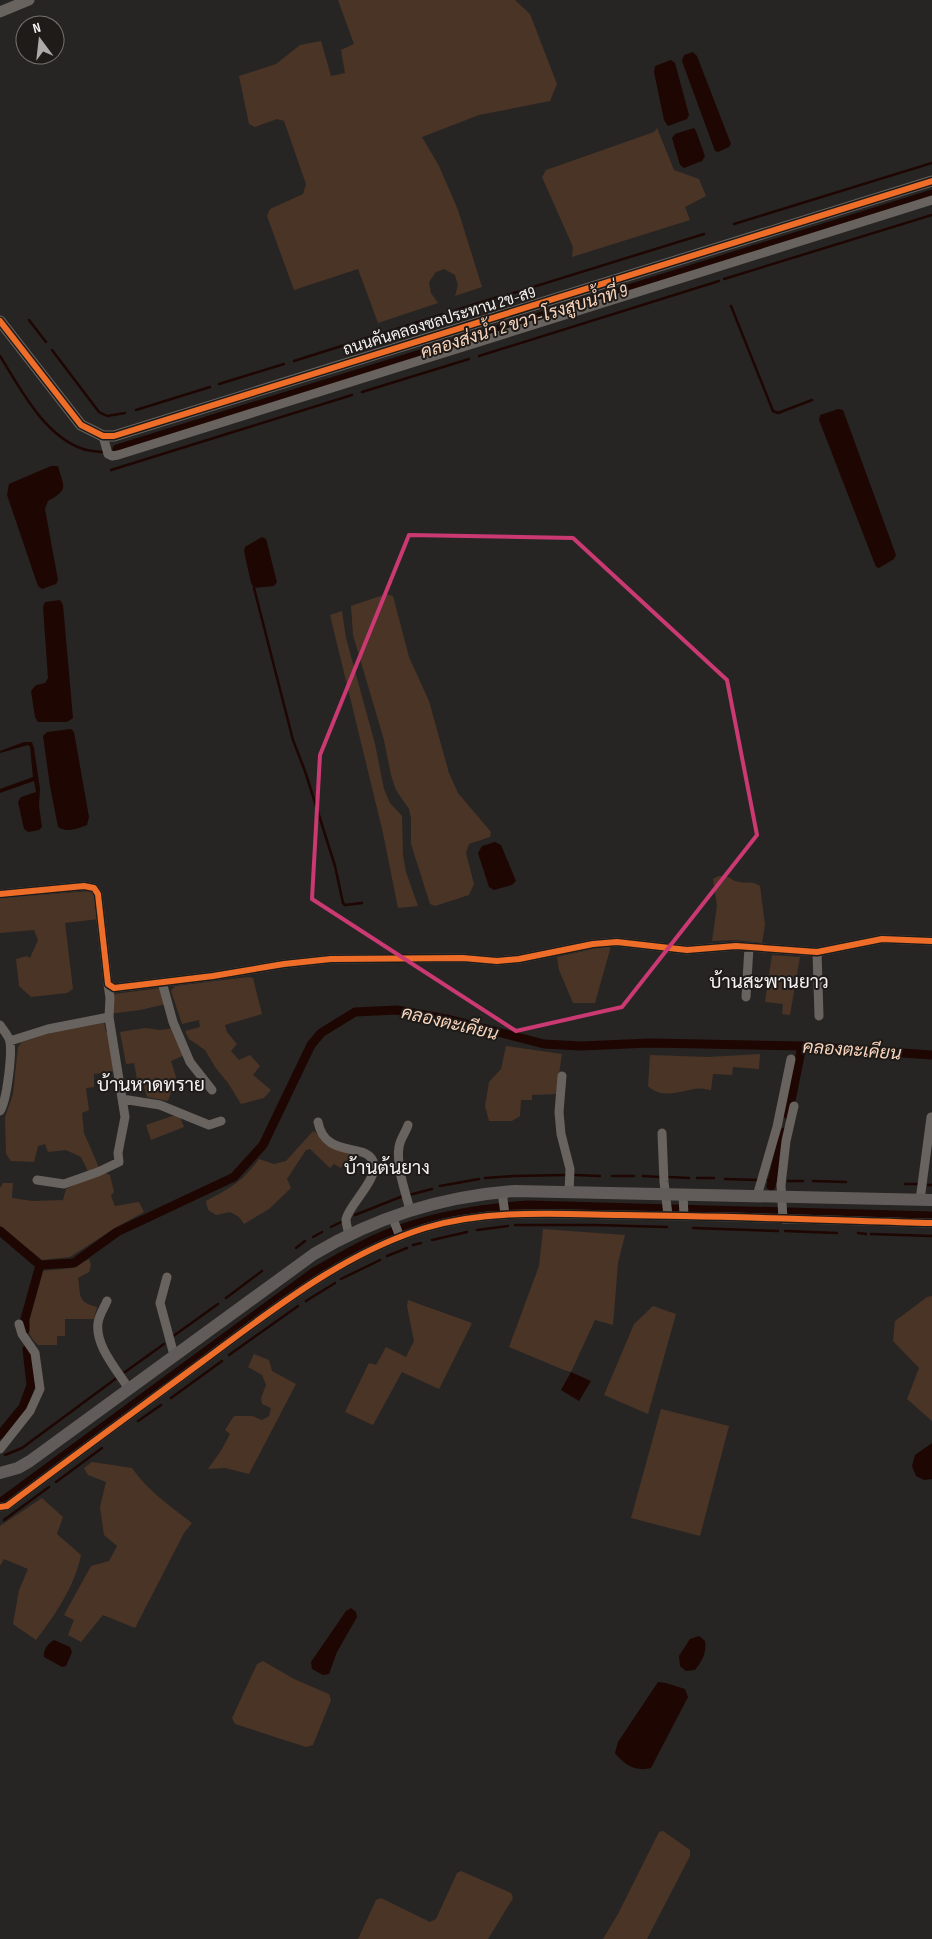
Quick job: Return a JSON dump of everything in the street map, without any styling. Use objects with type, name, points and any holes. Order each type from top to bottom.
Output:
[{"type":"main road","points":[[0,1473],[18,1468],[30,1460],[314,1254],[350,1234],[394,1220],[410,1210],[455,1198],[569,1192],[666,1198],[757,1196],[783,1200],[926,1200]]},
{"type":"street","points":[[0,12],[29,0]]},
{"type":"street","name":"ถนนคันคลองชลประทาน 2ข-ส9","points":[[103,436],[114,436],[132,431],[714,259],[932,181]]},
{"type":"street","points":[[0,321],[81,425],[103,436],[108,454],[112,456],[714,259],[932,200]]},
{"type":"street","points":[[0,894],[84,886],[94,888],[98,894],[110,998],[109,1017],[125,1117],[118,1153],[119,1162],[64,1184],[37,1180]]},
{"type":"street","points":[[108,984],[114,988],[331,959],[426,957],[497,961],[519,959],[593,944],[616,942],[687,950],[721,946],[817,952],[882,939],[932,941]]},
{"type":"street","points":[[746,997],[749,947]]},
{"type":"street","points":[[817,952],[819,1016]]},
{"type":"street","points":[[162,982],[173,1022],[190,1062],[212,1090]]},
{"type":"street","points":[[10,1041],[48,1029],[109,1017]]},
{"type":"street","points":[[0,1025],[10,1041],[5,1095],[0,1111]]},
{"type":"street","points":[[757,1196],[777,1127],[791,1060]]},
{"type":"street","points":[[562,1076],[559,1112],[561,1134],[570,1169],[569,1192]]},
{"type":"street","points":[[122,1099],[160,1105],[209,1125],[221,1121]]},
{"type":"street","points":[[783,1217],[786,1141],[794,1106]]},
{"type":"street","points":[[926,1200],[931,1117]]},
{"type":"street","points":[[318,1122],[320,1132],[328,1141],[342,1148],[370,1156],[374,1162],[374,1170],[367,1185],[352,1207],[346,1221],[350,1234]]},
{"type":"street","points":[[408,1125],[400,1141],[398,1152],[400,1171],[410,1210]]},
{"type":"street","points":[[662,1133],[668,1213]]},
{"type":"street","points":[[503,1196],[505,1212]]},
{"type":"street","points":[[683,1198],[684,1214]]},
{"type":"street","points":[[0,1507],[7,1506],[306,1287],[341,1265],[400,1235],[505,1212],[668,1213],[932,1223]]},
{"type":"street","points":[[394,1220],[400,1235]]},
{"type":"street","points":[[167,1277],[160,1303],[174,1355]]},
{"type":"street","points":[[107,1301],[98,1320],[100,1338],[129,1389]]},
{"type":"street","points":[[0,1450],[30,1411],[40,1389],[35,1353],[22,1334],[19,1324]]},
{"type":"highlighted area","points":[[409,535],[573,538],[727,680],[757,835],[622,1007],[516,1031],[312,899],[320,755]]},
{"type":"shaded area","points":[[338,0],[515,0],[530,14],[557,84],[550,101],[479,115],[422,137],[439,166],[458,210],[482,287],[455,296],[458,285],[455,275],[444,269],[436,272],[429,282],[431,293],[438,303],[378,323],[358,269],[294,290],[267,216],[270,209],[303,194],[306,184],[284,121],[277,119],[255,127],[249,124],[239,76],[276,64],[300,45],[321,41],[331,76],[345,73],[341,50],[354,44]]},
{"type":"shaded area","points":[[693,52],[697,56],[731,144],[729,147],[718,152],[715,151],[682,61],[684,55]]},
{"type":"shaded area","points":[[671,60],[675,63],[689,115],[687,119],[668,126],[664,120],[654,72],[655,66]]},
{"type":"shaded area","points":[[657,128],[674,170],[699,179],[706,196],[685,207],[690,220],[572,257],[573,247],[542,177],[546,170],[654,132]]},
{"type":"shaded area","points":[[694,128],[705,156],[702,161],[684,168],[680,165],[672,138],[675,134]]},
{"type":"shaded area","points":[[838,409],[843,410],[896,555],[894,559],[879,568],[876,567],[819,420],[820,415]]},
{"type":"shaded area","points":[[51,466],[58,466],[63,484],[62,490],[48,501],[45,509],[58,580],[56,584],[42,589],[38,586],[7,495],[9,484]]},
{"type":"shaded area","points":[[262,537],[266,539],[277,582],[274,586],[254,588],[251,583],[244,551],[245,547]]},
{"type":"shaded area","points":[[386,594],[393,596],[409,657],[429,701],[449,773],[458,793],[491,832],[490,837],[469,844],[466,853],[474,884],[469,895],[435,906],[430,904],[411,844],[409,809],[396,790],[391,775],[384,740],[353,635],[351,606]]},
{"type":"shaded area","points":[[60,600],[63,605],[73,718],[67,722],[38,722],[35,717],[31,691],[36,685],[45,683],[48,678],[43,607],[45,602]]},
{"type":"shaded area","points":[[342,611],[346,638],[375,744],[384,789],[390,803],[402,816],[403,855],[406,872],[418,906],[398,908],[383,833],[330,615]]},
{"type":"shaded area","points":[[71,729],[74,732],[89,817],[87,825],[68,830],[58,827],[43,736],[47,732]]},
{"type":"shaded area","points":[[24,742],[32,742],[34,748],[40,789],[39,806],[42,827],[39,830],[28,832],[24,829],[18,802],[21,797],[36,792],[34,781],[0,793],[0,789],[33,777],[30,747],[28,745],[0,753],[0,751]]},
{"type":"shaded area","points":[[495,842],[501,845],[516,881],[512,885],[494,890],[489,887],[478,853],[482,846]]},
{"type":"shaded area","points":[[719,876],[760,886],[765,925],[762,943],[736,940],[712,941],[717,906],[713,879]]},
{"type":"shaded area","points":[[91,891],[97,898],[99,919],[65,923],[73,989],[67,993],[31,997],[19,986],[16,959],[27,956],[30,958],[38,940],[34,930],[0,933],[0,898]]},
{"type":"shaded area","points":[[611,946],[595,1003],[573,1003],[559,970],[557,957]]},
{"type":"shaded area","points":[[772,955],[800,957],[790,1015],[782,1014],[783,1004],[765,1002]]},
{"type":"shaded area","points":[[248,977],[253,978],[262,1014],[225,1025],[227,1032],[237,1044],[231,1051],[239,1060],[250,1055],[260,1066],[253,1075],[271,1090],[264,1098],[241,1104],[205,1050],[189,1039],[185,1031],[200,1027],[199,1020],[182,1024],[171,991],[175,986]]},
{"type":"shaded area","points":[[161,988],[166,1004],[108,1014],[106,995]]},
{"type":"shaded area","points":[[104,1022],[106,1032],[112,1031],[117,1071],[94,1074],[94,1087],[86,1088],[89,1110],[82,1113],[84,1133],[100,1170],[110,1175],[114,1192],[111,1196],[115,1206],[139,1202],[144,1212],[70,1257],[42,1260],[0,1226],[0,1188],[3,1183],[13,1183],[12,1198],[32,1201],[63,1200],[66,1189],[91,1177],[81,1157],[66,1150],[48,1152],[45,1144],[38,1146],[34,1162],[11,1161],[6,1154],[5,1117],[13,1094],[18,1047],[22,1042],[66,1028]]},
{"type":"shaded area","points":[[145,1028],[160,1030],[175,1028],[185,1055],[171,1061],[176,1077],[168,1101],[147,1097],[142,1078],[137,1079],[134,1063],[126,1064],[120,1032]]},
{"type":"shaded area","points":[[506,1046],[562,1054],[556,1094],[532,1095],[532,1100],[521,1100],[520,1116],[512,1121],[489,1121],[485,1106],[489,1082],[501,1069]]},
{"type":"shaded area","points":[[760,1054],[759,1069],[733,1067],[732,1075],[713,1074],[711,1090],[696,1089],[664,1093],[653,1090],[648,1086],[650,1055],[707,1057]]},
{"type":"shaded area","points":[[175,1115],[180,1117],[184,1127],[151,1140],[146,1125]]},
{"type":"shaded area","points":[[313,1131],[352,1154],[341,1168],[334,1164],[330,1168],[310,1149],[306,1150],[287,1179],[291,1188],[269,1209],[244,1224],[239,1217],[230,1212],[216,1215],[208,1210],[206,1201],[235,1184],[259,1159],[274,1164],[286,1161]]},
{"type":"shaded area","points":[[543,1229],[625,1235],[618,1263],[613,1325],[595,1320],[571,1372],[509,1347],[539,1266]]},
{"type":"shaded area","points":[[89,1259],[91,1265],[89,1272],[78,1278],[81,1297],[86,1303],[97,1307],[94,1319],[65,1319],[65,1336],[57,1336],[57,1345],[38,1345],[30,1335],[29,1321],[32,1303],[42,1271],[72,1268]]},
{"type":"shaded area","points":[[932,1296],[932,1421],[907,1399],[919,1368],[893,1341],[895,1321],[927,1297]]},
{"type":"shaded area","points":[[408,1300],[472,1323],[439,1389],[402,1372],[373,1425],[345,1412],[369,1363],[376,1365],[386,1347],[406,1357],[414,1341],[407,1306]]},
{"type":"shaded area","points":[[653,1306],[676,1314],[648,1414],[604,1395],[634,1324]]},
{"type":"shaded area","points":[[254,1354],[269,1360],[272,1371],[296,1384],[249,1474],[225,1468],[208,1469],[230,1434],[225,1430],[234,1416],[252,1416],[262,1420],[269,1416],[271,1408],[262,1404],[261,1398],[266,1385],[262,1375],[248,1367]]},
{"type":"shaded area","points":[[571,1372],[591,1381],[579,1401],[561,1390]]},
{"type":"shaded area","points":[[661,1409],[729,1426],[700,1536],[631,1518]]},
{"type":"shaded area","points":[[932,1443],[932,1479],[924,1480],[916,1476],[912,1466],[915,1455]]},
{"type":"shaded area","points":[[92,1462],[132,1468],[152,1491],[192,1523],[184,1533],[135,1628],[103,1615],[81,1642],[68,1635],[74,1620],[64,1615],[91,1566],[109,1561],[117,1546],[104,1535],[100,1507],[106,1482],[88,1475],[84,1468]]},
{"type":"shaded area","points":[[42,1498],[63,1517],[57,1534],[81,1555],[69,1589],[36,1640],[13,1624],[19,1590],[28,1569],[4,1559],[0,1566],[0,1526]]},
{"type":"shaded area","points":[[351,1608],[356,1612],[357,1617],[337,1652],[329,1674],[323,1675],[312,1669],[311,1662],[346,1611]]},
{"type":"shaded area","points":[[699,1636],[705,1641],[703,1657],[695,1670],[686,1671],[680,1666],[679,1656],[690,1639]]},
{"type":"shaded area","points":[[54,1640],[70,1647],[72,1652],[66,1666],[62,1667],[44,1657],[46,1647]]},
{"type":"shaded area","points":[[263,1661],[294,1679],[329,1694],[331,1700],[313,1745],[306,1747],[235,1724],[232,1718],[257,1664]]},
{"type":"shaded area","points":[[658,1682],[685,1689],[688,1697],[651,1768],[635,1768],[622,1761],[615,1753],[618,1742]]},
{"type":"shaded area","points":[[663,1831],[690,1850],[690,1856],[647,1939],[603,1939],[618,1914],[659,1832]]},
{"type":"shaded area","points":[[461,1871],[511,1893],[513,1898],[488,1939],[358,1939],[376,1900],[381,1898],[430,1922],[436,1919],[457,1873]]},
{"type":"waterway","points":[[734,224],[932,163]]},
{"type":"waterway","name":"คลองส่งน้ำ 2 ขวา-โรงสูบน้ำที่ 9","points":[[117,449],[932,194]]},
{"type":"waterway","points":[[724,279],[932,215]]},
{"type":"waterway","points":[[507,295],[704,234]]},
{"type":"waterway","points":[[479,356],[719,281]]},
{"type":"waterway","points":[[453,311],[498,297]]},
{"type":"waterway","points":[[731,306],[773,411],[778,413],[812,400]]},
{"type":"waterway","points":[[381,334],[443,314]]},
{"type":"waterway","points":[[29,320],[46,342]]},
{"type":"waterway","points":[[294,361],[373,336]]},
{"type":"waterway","points":[[52,350],[99,412],[107,416],[125,413]]},
{"type":"waterway","points":[[0,356],[34,410],[56,433],[69,443],[83,449],[102,452]]},
{"type":"waterway","points":[[362,392],[469,359]]},
{"type":"waterway","points":[[219,384],[284,364]]},
{"type":"waterway","points":[[136,410],[210,387]]},
{"type":"waterway","points":[[111,470],[352,395]]},
{"type":"waterway","points":[[254,588],[293,740],[305,771],[335,866],[343,903],[345,905],[362,903]]},
{"type":"waterway","name":"คลองตะเคียน","points":[[0,1231],[40,1265],[74,1263],[117,1232],[234,1177],[263,1145],[311,1045],[321,1033],[355,1012],[397,1010],[451,1020],[544,1044],[581,1046],[650,1043],[802,1046],[932,1055]]},
{"type":"waterway","points":[[788,1115],[802,1046]]},
{"type":"waterway","points":[[771,1186],[784,1132]]},
{"type":"waterway","points":[[485,1178],[565,1175]]},
{"type":"waterway","points":[[575,1175],[600,1176]]},
{"type":"waterway","points":[[612,1176],[634,1176]]},
{"type":"waterway","points":[[643,1176],[659,1177]]},
{"type":"waterway","points":[[669,1177],[689,1178]]},
{"type":"waterway","points":[[697,1178],[714,1178]]},
{"type":"waterway","points":[[440,1186],[479,1179]]},
{"type":"waterway","points":[[725,1179],[757,1180]]},
{"type":"waterway","points":[[768,1180],[778,1180]]},
{"type":"waterway","points":[[788,1181],[803,1181]]},
{"type":"waterway","points":[[813,1181],[846,1182]]},
{"type":"waterway","points":[[905,1184],[920,1184]]},
{"type":"waterway","points":[[409,1195],[432,1189]]},
{"type":"waterway","points":[[355,1215],[403,1196]]},
{"type":"waterway","points":[[1,1502],[314,1272],[369,1242],[418,1223],[465,1212],[528,1205],[932,1216]]},
{"type":"waterway","points":[[331,1227],[341,1222]]},
{"type":"waterway","points":[[515,1225],[667,1227]]},
{"type":"waterway","points":[[477,1230],[508,1226]]},
{"type":"waterway","points":[[693,1228],[778,1231]]},
{"type":"waterway","points":[[785,1231],[837,1233]]},
{"type":"waterway","points":[[313,1237],[322,1232]]},
{"type":"waterway","points":[[432,1240],[467,1232]]},
{"type":"waterway","points":[[858,1233],[866,1234]]},
{"type":"waterway","points":[[871,1234],[932,1236]]},
{"type":"waterway","points":[[296,1248],[305,1241]]},
{"type":"waterway","points":[[413,1245],[421,1243]]},
{"type":"waterway","points":[[387,1256],[407,1248]]},
{"type":"waterway","points":[[341,1279],[380,1260]]},
{"type":"waterway","points":[[25,1330],[25,1319],[40,1265]]},
{"type":"waterway","points":[[226,1298],[262,1271]]},
{"type":"waterway","points":[[306,1301],[335,1283]]},
{"type":"waterway","points":[[172,1337],[218,1304]]},
{"type":"waterway","points":[[229,1355],[298,1306]]},
{"type":"waterway","points":[[125,1372],[164,1344]]},
{"type":"waterway","points":[[0,1435],[23,1407],[31,1385],[27,1349]]},
{"type":"waterway","points":[[171,1398],[222,1361]]},
{"type":"waterway","points":[[5,1455],[22,1448],[118,1377]]},
{"type":"waterway","points":[[138,1421],[161,1405]]},
{"type":"waterway","points":[[56,1482],[102,1448]]},
{"type":"waterway","points":[[4,1520],[49,1487]]},
{"type":"cycle path","points":[[0,321],[81,425],[103,436],[114,436],[932,181]]},
{"type":"cycle path","points":[[0,894],[84,886],[94,888],[98,894],[108,984],[114,988],[331,959],[463,958],[497,961],[519,959],[593,944],[617,942],[687,950],[736,946],[817,952],[882,939],[932,941]]},
{"type":"cycle path","points":[[0,1507],[7,1506],[255,1322],[309,1285],[365,1253],[394,1239],[425,1228],[474,1218],[523,1214],[738,1217],[932,1223]]},
{"type":"district","name":"บ้านสะพานยาว","points":[[769,981]]},
{"type":"district","name":"บ้านหาดทราย","points":[[151,1084]]},
{"type":"district","name":"บ้านต้นยาง","points":[[387,1167]]}]
